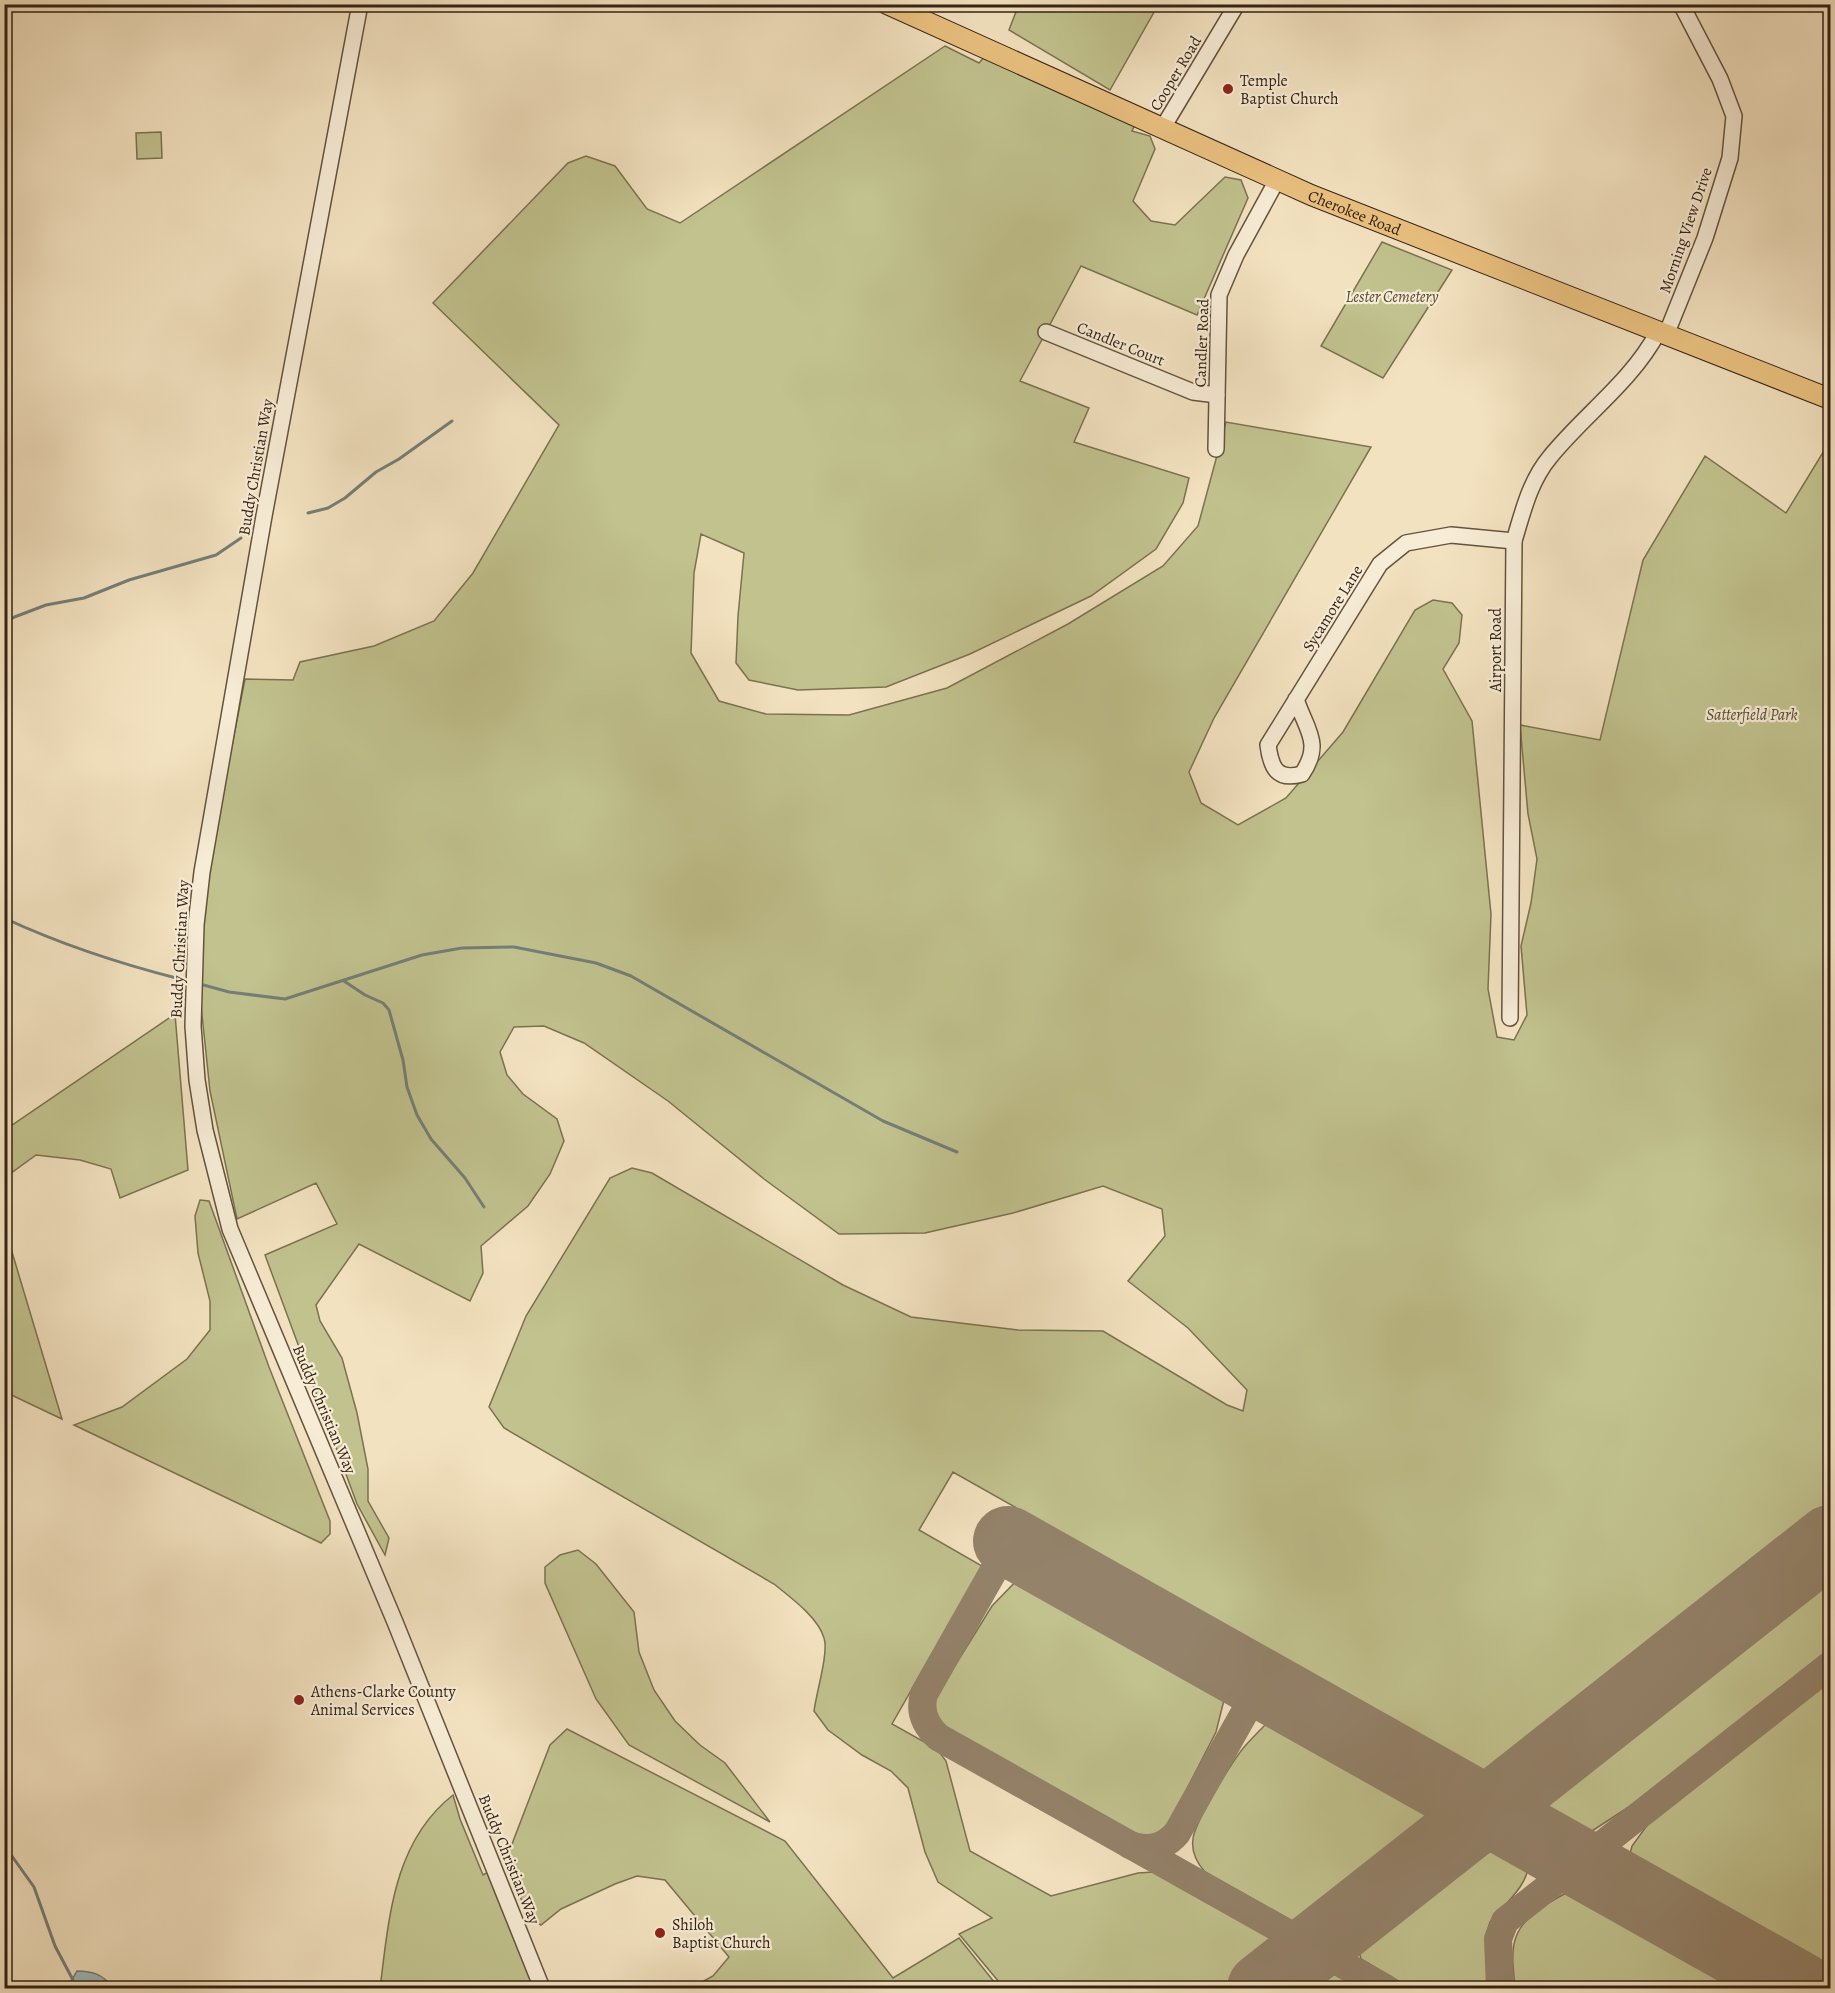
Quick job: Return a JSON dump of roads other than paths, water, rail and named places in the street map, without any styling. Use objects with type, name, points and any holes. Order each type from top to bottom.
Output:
[{"type":"main road","name":"Cherokee Road","points":[[887,4],[1277,180],[1830,399]]},
{"type":"street","name":"Buddy Christian Way","points":[[360,4],[266,504],[202,872],[193,977],[193,1026],[197,1080],[205,1130],[230,1229],[395,1622],[542,1989]]},
{"type":"street","name":"Cooper Road","points":[[1162,129],[1237,4]]},
{"type":"street","name":"Morning View Drive","points":[[1662,333],[1705,238],[1730,158],[1734,116],[1720,79],[1681,4]]},
{"type":"street","name":"Candler Road","points":[[1216,449],[1219,296],[1236,255],[1277,180]]},
{"type":"street","name":"Candler Court","points":[[1046,332],[1193,392],[1217,395]]},
{"type":"street","name":"Airport Road","points":[[1509,1018],[1514,541],[1535,480],[1550,457],[1616,388],[1662,333]]},
{"type":"street","name":"Sycamore Lane","points":[[1296,699],[1314,749],[1310,762],[1302,774],[1289,777],[1276,772],[1270,761],[1268,745],[1296,699],[1380,564],[1406,543],[1451,534],[1514,541]]},
{"type":"water","points":[[77,1971],[98,1975],[113,1988],[67,1988]]},
{"type":"waterway","points":[[308,513],[328,508],[345,498],[376,472],[399,459],[452,421]]},
{"type":"waterway","points":[[4,621],[46,605],[84,598],[129,580],[216,555],[241,538]]},
{"type":"waterway","points":[[4,918],[91,953],[180,979]]},
{"type":"waterway","points":[[200,984],[229,992],[285,999],[422,955],[462,948],[514,947],[596,963],[631,976],[883,1121],[957,1152]]},
{"type":"waterway","points":[[344,981],[365,995],[383,1003],[389,1010],[403,1060],[407,1087],[417,1115],[431,1139],[465,1178],[484,1207]]},
{"type":"waterway","points":[[4,1845],[34,1887],[55,1946],[73,1980]]},
{"type":"place","name":"Temple Baptist Church","points":[[1228,89]]},
{"type":"place","name":"Athens-Clarke County Animal Services","points":[[299,1700]]},
{"type":"place","name":"Shiloh Baptist Church","points":[[660,1933]]},
{"type":"park label","name":"Lester Cemetery","points":[[1392,296]]},
{"type":"park label","name":"Satterfield Park","points":[[1752,714]]}]
